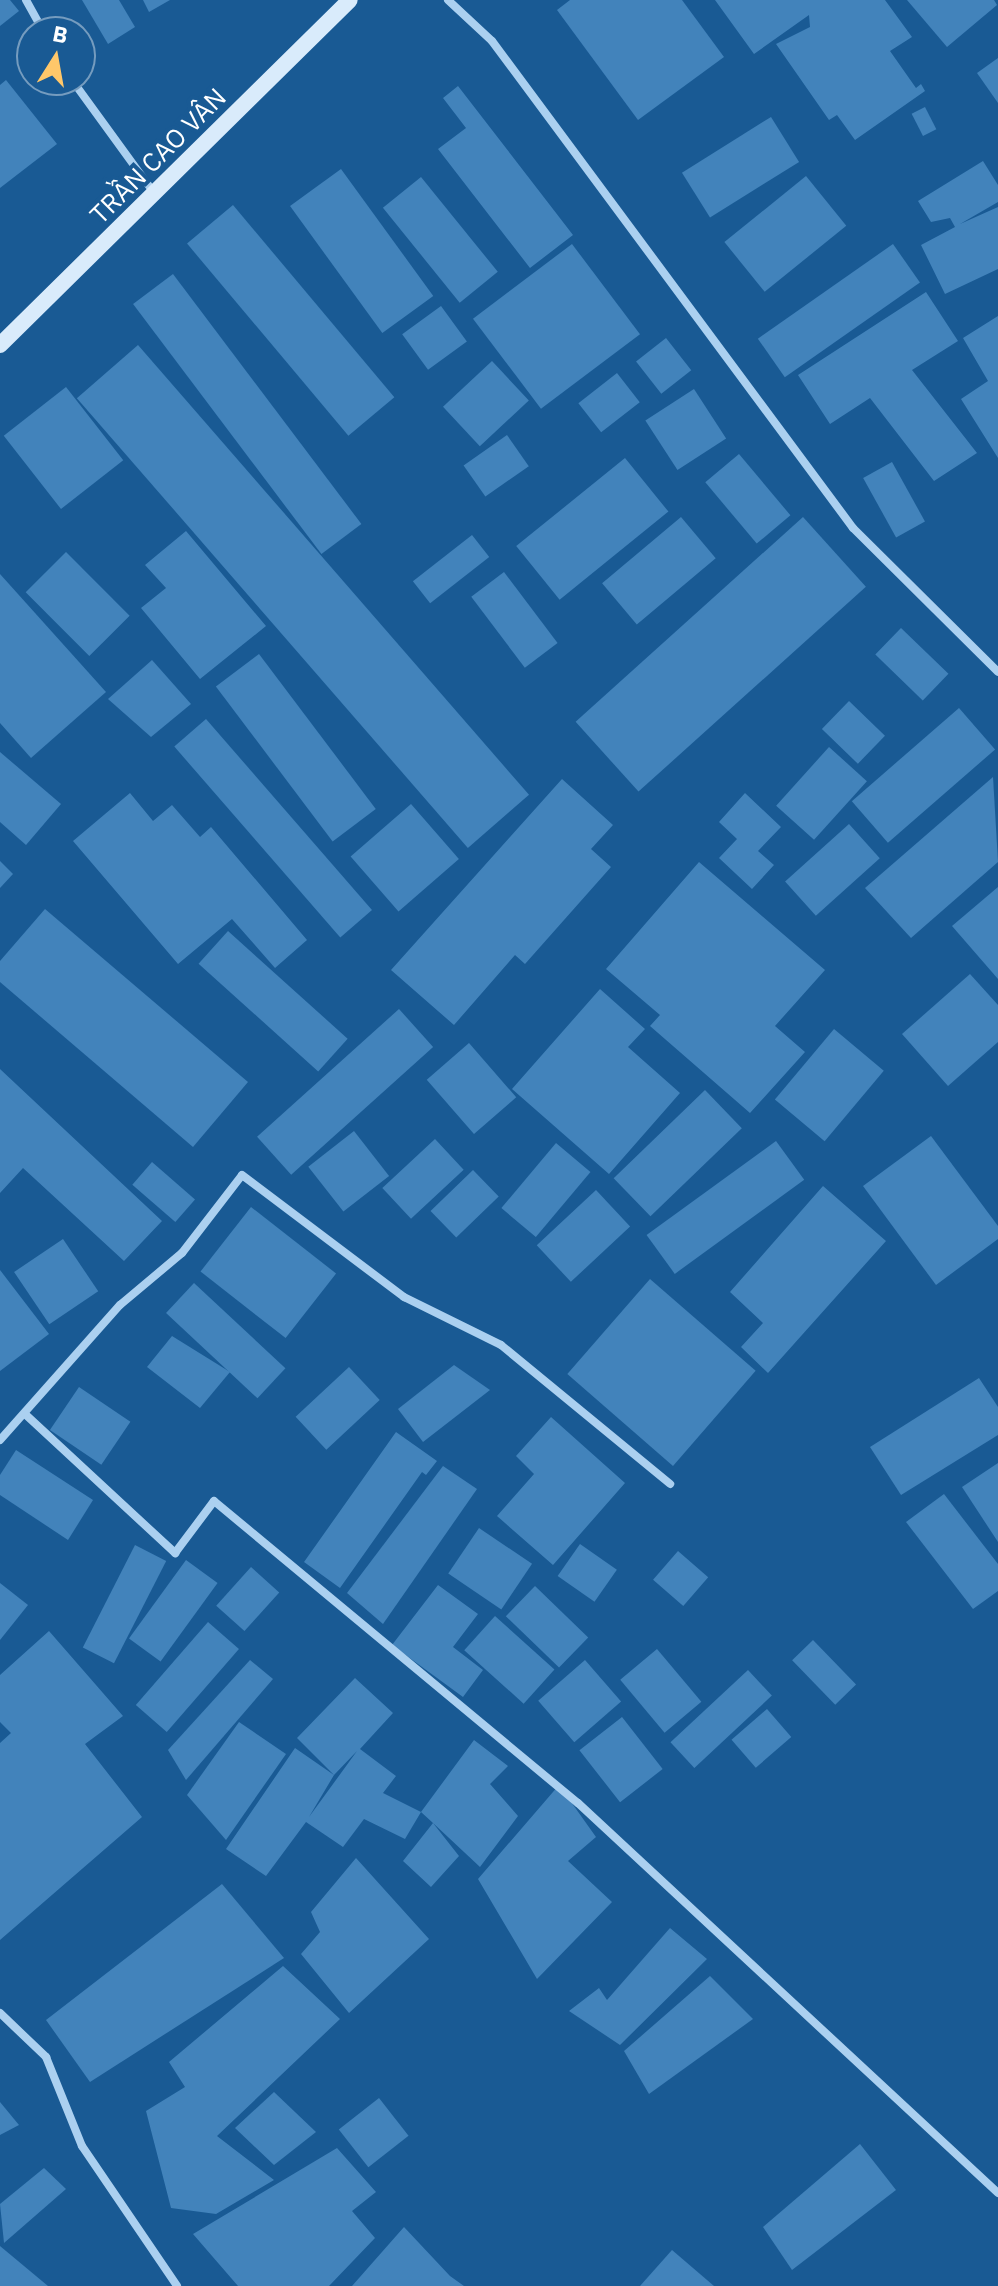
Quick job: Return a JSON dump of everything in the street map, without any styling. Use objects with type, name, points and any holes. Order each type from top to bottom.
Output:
[{"type":"street","name":"TRẦN CAO VÂN","points":[[0,345],[350,0]]},
{"type":"street","points":[[448,0],[492,41],[853,528],[998,672]]},
{"type":"street","points":[[84,96],[154,193]]},
{"type":"street","points":[[0,1440],[120,1305],[182,1253],[242,1175],[404,1297],[501,1345],[670,1484]]},
{"type":"street","points":[[25,1414],[175,1553],[214,1501],[578,1803],[998,2193]]},
{"type":"street","points":[[0,2013],[46,2057],[82,2146],[177,2286]]},
{"type":"building","points":[[0,0],[10,0],[19,11],[0,26]]},
{"type":"building","points":[[82,0],[119,0],[135,27],[108,44],[96,24],[96,16],[91,16]]},
{"type":"building","points":[[143,0],[170,0],[149,12]]},
{"type":"building","points":[[570,0],[682,0],[724,57],[638,120],[557,10]]},
{"type":"building","points":[[715,0],[885,0],[912,37],[890,51],[916,88],[921,84],[925,91],[855,140],[837,115],[829,120],[776,44],[810,27],[809,15],[754,54]]},
{"type":"building","points":[[907,0],[994,0],[997,5],[947,47]]},
{"type":"building","points":[[998,58],[998,103],[977,73]]},
{"type":"building","points":[[6,80],[57,144],[0,188],[0,85]]},
{"type":"building","points":[[458,86],[573,235],[530,268],[438,149],[466,128],[443,98]]},
{"type":"building","points":[[925,107],[936,129],[923,136],[912,114]]},
{"type":"building","points":[[771,117],[799,162],[710,218],[682,173]]},
{"type":"building","points":[[983,161],[998,185],[998,202],[960,224],[998,207],[998,269],[945,294],[921,245],[955,227],[950,218],[931,222],[918,201]]},
{"type":"building","points":[[341,169],[433,296],[382,333],[290,206]]},
{"type":"building","points":[[806,176],[846,226],[765,292],[724,242]]},
{"type":"building","points":[[421,177],[498,272],[460,303],[383,208]]},
{"type":"building","points":[[233,205],[394,397],[348,436],[187,244]]},
{"type":"building","points":[[572,244],[640,334],[541,409],[473,319]]},
{"type":"building","points":[[893,244],[920,283],[785,377],[758,339]]},
{"type":"building","points":[[173,274],[361,524],[321,554],[133,304]]},
{"type":"building","points":[[926,292],[958,341],[912,370],[977,453],[934,481],[870,398],[830,424],[798,375]]},
{"type":"building","points":[[441,306],[467,342],[428,370],[402,334]]},
{"type":"building","points":[[998,316],[998,458],[961,399],[988,381],[963,338]]},
{"type":"building","points":[[666,338],[691,370],[661,394],[636,361]]},
{"type":"building","points":[[138,345],[529,795],[468,848],[77,398]]},
{"type":"building","points":[[492,361],[529,400],[480,446],[443,407]]},
{"type":"building","points":[[617,373],[640,402],[601,432],[578,403]]},
{"type":"building","points":[[66,387],[123,460],[61,509],[4,436]]},
{"type":"building","points":[[694,389],[726,438],[677,470],[645,421]]},
{"type":"building","points":[[507,435],[529,466],[485,497],[464,465]]},
{"type":"building","points":[[739,454],[790,515],[757,544],[705,482]]},
{"type":"building","points":[[625,458],[668,512],[560,600],[516,546]]},
{"type":"building","points":[[892,462],[925,521],[896,537],[863,478]]},
{"type":"building","points":[[681,517],[716,558],[637,625],[602,583]]},
{"type":"building","points":[[803,517],[866,587],[638,792],[576,722]]},
{"type":"building","points":[[186,531],[266,626],[200,679],[141,608],[166,588],[145,565]]},
{"type":"building","points":[[472,535],[489,557],[430,603],[413,581]]},
{"type":"building","points":[[66,552],[130,616],[89,656],[26,592]]},
{"type":"building","points":[[504,572],[558,643],[525,668],[471,597]]},
{"type":"building","points":[[0,574],[106,692],[31,758],[0,723]]},
{"type":"building","points":[[901,628],[948,674],[923,700],[875,655]]},
{"type":"building","points":[[259,654],[376,809],[333,841],[216,686]]},
{"type":"building","points":[[152,660],[191,704],[151,737],[108,699]]},
{"type":"building","points":[[849,701],[885,736],[858,764],[822,729]]},
{"type":"building","points":[[959,708],[995,750],[888,843],[852,801]]},
{"type":"building","points":[[206,719],[372,910],[340,937],[174,747]]},
{"type":"building","points":[[829,747],[867,781],[814,840],[776,806]]},
{"type":"building","points":[[0,752],[61,804],[26,845],[0,822]]},
{"type":"building","points":[[993,777],[998,862],[911,938],[865,888]]},
{"type":"building","points":[[562,779],[613,825],[591,849],[611,867],[525,964],[515,955],[454,1025],[391,970]]},
{"type":"building","points":[[130,793],[153,821],[172,805],[200,837],[211,827],[307,940],[275,968],[232,919],[178,964],[73,841]]},
{"type":"building","points":[[745,793],[781,827],[758,851],[774,865],[752,889],[719,858],[737,839],[719,822]]},
{"type":"building","points":[[411,804],[459,859],[399,912],[351,856]]},
{"type":"building","points":[[849,824],[880,858],[816,916],[785,882]]},
{"type":"building","points":[[0,861],[13,874],[0,888]]},
{"type":"building","points":[[699,862],[825,970],[775,1026],[805,1052],[750,1113],[650,1026],[660,1015],[606,969]]},
{"type":"building","points":[[998,887],[998,979],[952,926]]},
{"type":"building","points":[[45,909],[248,1082],[193,1147],[0,982],[0,961]]},
{"type":"building","points":[[228,931],[348,1039],[318,1071],[199,964]]},
{"type":"building","points":[[970,974],[998,1005],[998,1042],[948,1086],[902,1034]]},
{"type":"building","points":[[600,989],[645,1029],[628,1047],[680,1093],[609,1174],[512,1089]]},
{"type":"building","points":[[399,1009],[433,1047],[291,1175],[257,1137]]},
{"type":"building","points":[[834,1029],[884,1071],[825,1141],[775,1099]]},
{"type":"building","points":[[469,1043],[516,1097],[474,1134],[427,1080]]},
{"type":"building","points":[[0,1069],[162,1221],[124,1261],[23,1168],[0,1193]]},
{"type":"building","points":[[705,1090],[742,1128],[650,1216],[614,1178]]},
{"type":"building","points":[[354,1131],[389,1176],[343,1212],[308,1167]]},
{"type":"building","points":[[931,1136],[998,1226],[998,1239],[936,1285],[863,1186]]},
{"type":"building","points":[[435,1139],[464,1170],[411,1219],[382,1188]]},
{"type":"building","points":[[776,1141],[804,1180],[675,1274],[647,1235]]},
{"type":"building","points":[[556,1143],[590,1172],[536,1237],[501,1208]]},
{"type":"building","points":[[152,1162],[195,1199],[175,1222],[132,1185]]},
{"type":"building","points":[[473,1170],[499,1197],[456,1238],[431,1211]]},
{"type":"building","points":[[823,1186],[886,1241],[768,1373],[741,1347],[763,1323],[730,1292]]},
{"type":"building","points":[[596,1190],[630,1227],[571,1282],[537,1245]]},
{"type":"building","points":[[251,1207],[336,1273],[286,1338],[201,1272]]},
{"type":"building","points":[[63,1239],[98,1291],[49,1324],[14,1272]]},
{"type":"building","points":[[0,1270],[49,1334],[0,1371]]},
{"type":"building","points":[[650,1279],[756,1371],[673,1466],[567,1374]]},
{"type":"building","points":[[194,1283],[285,1368],[257,1398],[166,1313]]},
{"type":"building","points":[[172,1336],[230,1372],[200,1408],[147,1367]]},
{"type":"building","points":[[454,1365],[490,1390],[423,1442],[398,1409]]},
{"type":"building","points":[[349,1367],[380,1400],[326,1450],[296,1417]]},
{"type":"building","points":[[979,1378],[998,1407],[998,1435],[901,1495],[870,1447]]},
{"type":"building","points":[[79,1387],[130,1422],[101,1465],[50,1430]]},
{"type":"building","points":[[551,1417],[625,1483],[553,1565],[497,1516],[534,1474],[516,1456]]},
{"type":"building","points":[[396,1432],[437,1461],[426,1475],[422,1472],[340,1588],[304,1562]]},
{"type":"building","points":[[16,1450],[93,1500],[68,1540],[0,1495],[0,1475]]},
{"type":"building","points":[[998,1463],[998,1542],[962,1487]]},
{"type":"building","points":[[443,1466],[477,1489],[383,1624],[347,1593]]},
{"type":"building","points":[[944,1494],[998,1564],[998,1591],[973,1609],[906,1522]]},
{"type":"building","points":[[479,1528],[532,1564],[501,1609],[448,1574]]},
{"type":"building","points":[[580,1544],[617,1570],[594,1602],[558,1576]]},
{"type":"building","points":[[135,1545],[166,1561],[114,1663],[83,1647]]},
{"type":"building","points":[[678,1551],[708,1577],[683,1606],[653,1580]]},
{"type":"building","points":[[186,1560],[218,1583],[161,1661],[129,1638]]},
{"type":"building","points":[[251,1567],[279,1592],[244,1631],[216,1606]]},
{"type":"building","points":[[0,1583],[28,1605],[0,1640]]},
{"type":"building","points":[[438,1585],[478,1614],[453,1647],[483,1670],[463,1697],[392,1645]]},
{"type":"building","points":[[535,1586],[588,1637],[559,1668],[506,1616]]},
{"type":"building","points":[[495,1616],[554,1670],[524,1704],[464,1650]]},
{"type":"building","points":[[208,1622],[239,1649],[167,1732],[136,1705]]},
{"type":"building","points":[[49,1631],[123,1716],[85,1744],[142,1817],[0,1940],[0,1743],[11,1733],[0,1722],[0,1675]]},
{"type":"building","points":[[813,1640],[856,1685],[835,1705],[792,1660]]},
{"type":"building","points":[[657,1649],[701,1702],[665,1733],[620,1680]]},
{"type":"building","points":[[250,1660],[273,1679],[186,1780],[168,1750]]},
{"type":"building","points":[[585,1660],[621,1702],[574,1742],[538,1701]]},
{"type":"building","points":[[748,1670],[772,1696],[694,1768],[670,1742]]},
{"type":"building","points":[[355,1678],[393,1713],[360,1749],[396,1776],[383,1793],[421,1812],[405,1839],[364,1819],[343,1847],[306,1822],[266,1876],[226,1849],[295,1748],[334,1775],[297,1738]],"holes":[[[357,1751],[309,1817],[334,1775]]]},
{"type":"building","points":[[767,1709],[791,1737],[756,1768],[732,1740]]},
{"type":"building","points":[[622,1717],[663,1769],[620,1802],[579,1750]]},
{"type":"building","points":[[239,1722],[286,1754],[226,1840],[187,1795]]},
{"type":"building","points":[[474,1740],[508,1766],[490,1784],[518,1816],[480,1867],[421,1812]]},
{"type":"building","points":[[559,1785],[596,1837],[568,1861],[612,1902],[537,1979],[478,1879]]},
{"type":"building","points":[[433,1823],[459,1856],[431,1887],[403,1861]]},
{"type":"building","points":[[356,1858],[429,1939],[349,2013],[301,1954],[320,1932],[311,1912]]},
{"type":"building","points":[[222,1884],[284,1958],[90,2082],[46,2020]]},
{"type":"building","points":[[670,1928],[707,1959],[620,2045],[569,2011],[599,1988],[607,2000]]},
{"type":"building","points":[[283,1966],[340,2019],[217,2136],[274,2180],[216,2214],[171,2208],[146,2111],[185,2087],[169,2062]]},
{"type":"building","points":[[710,1976],[753,2019],[649,2094],[624,2051]]},
{"type":"building","points":[[274,2092],[316,2132],[274,2165],[235,2128]]},
{"type":"building","points":[[379,2098],[409,2136],[368,2167],[339,2129]]},
{"type":"building","points":[[0,2102],[19,2125],[0,2135]]},
{"type":"building","points":[[860,2144],[896,2190],[792,2270],[763,2227]]},
{"type":"building","points":[[337,2148],[376,2192],[352,2211],[375,2238],[329,2286],[238,2286],[193,2234]]},
{"type":"building","points":[[44,2168],[66,2189],[4,2243],[0,2204]]},
{"type":"building","points":[[404,2227],[450,2276],[464,2286],[352,2286]]},
{"type":"building","points":[[0,2246],[48,2286],[0,2286]]},
{"type":"building","points":[[672,2250],[714,2286],[640,2286]]}]
